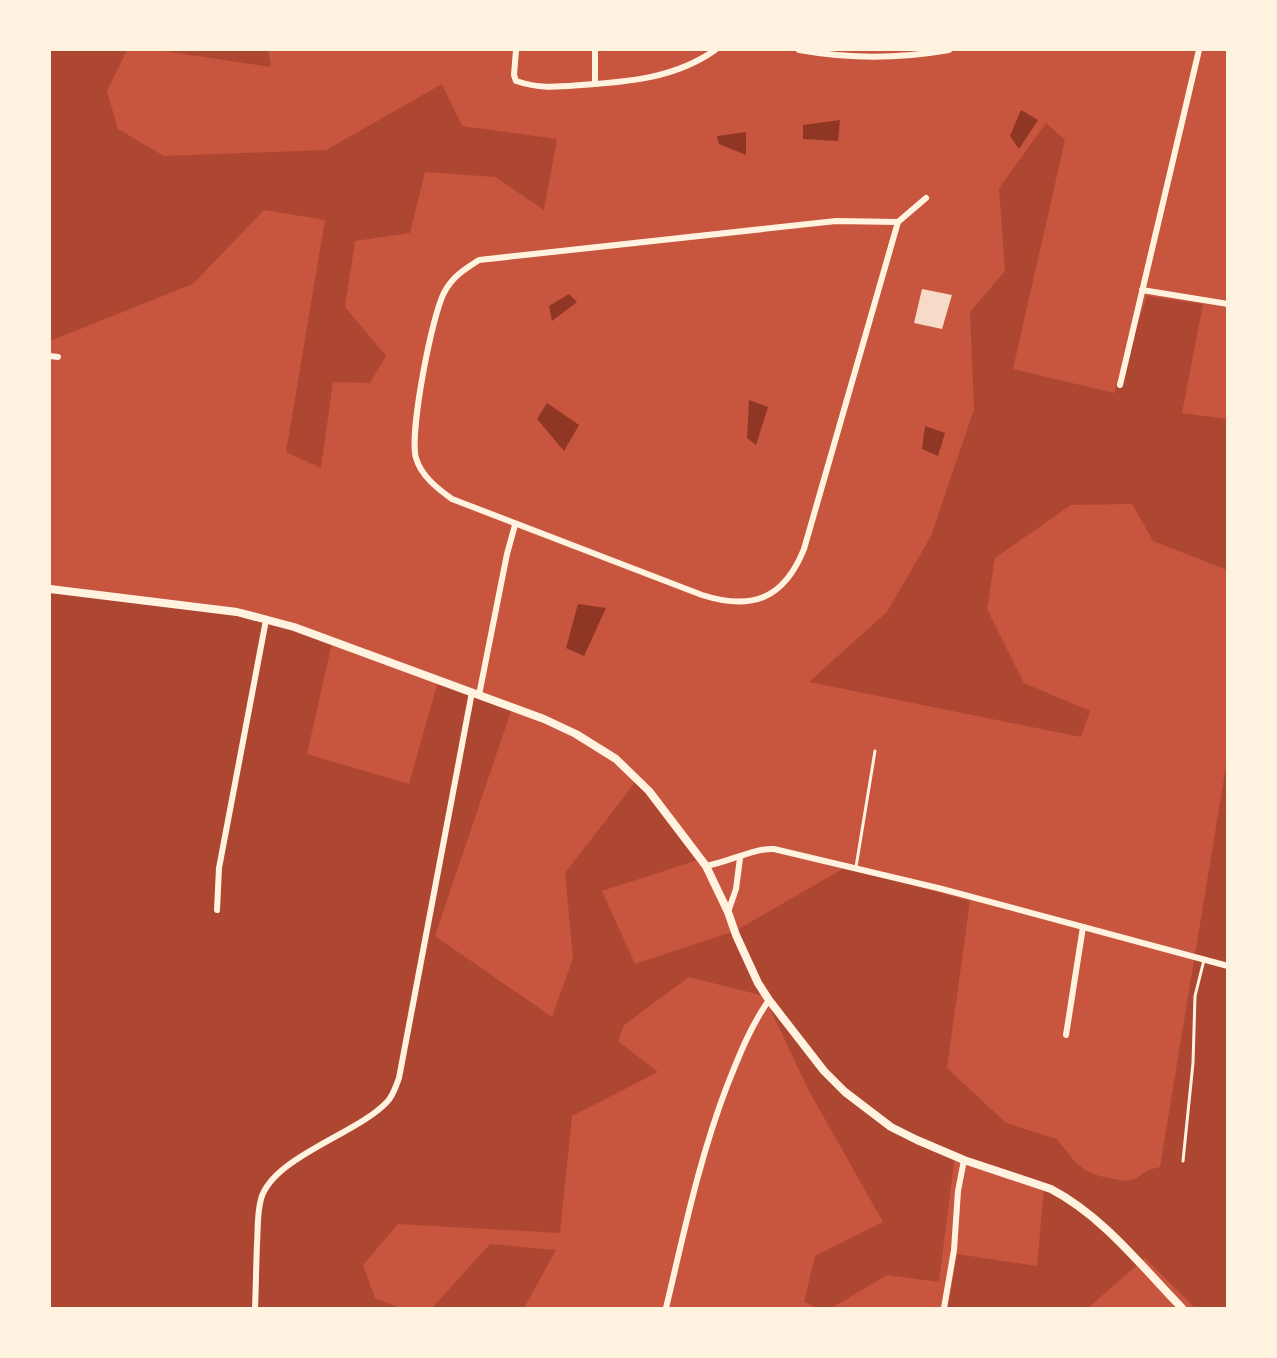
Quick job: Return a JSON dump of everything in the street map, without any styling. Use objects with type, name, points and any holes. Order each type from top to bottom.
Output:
[{"type":"street","points":[[516,50],[514,75],[516,81],[542,88],[625,82],[654,77],[684,66],[715,50],[724,50]]},
{"type":"street","points":[[595,50],[595,84]]},
{"type":"street","points":[[799,50],[829,55],[894,58],[949,50]]},
{"type":"street","points":[[1120,385],[1199,50]]},
{"type":"street","points":[[898,222],[837,221],[479,260],[462,270],[446,289],[433,328],[416,415],[414,439],[416,459],[427,477],[452,499],[515,525],[719,600],[736,603],[752,601],[767,595],[789,579],[798,565],[898,222],[926,198]]},
{"type":"street","points":[[1142,290],[1227,304]]},
{"type":"street","points":[[50,356],[58,357]]},
{"type":"street","points":[[255,1308],[258,1220],[262,1198],[269,1184],[280,1171],[359,1123],[386,1103],[393,1094],[399,1078],[475,694],[515,525]]},
{"type":"street","points":[[50,589],[220,609],[294,627],[544,719],[576,734],[616,759],[649,791],[706,866],[758,982],[824,1071],[861,1106],[891,1127],[964,1160],[1051,1189],[1083,1208],[1121,1243],[1182,1308]]},
{"type":"street","points":[[217,910],[219,867],[266,620]]},
{"type":"street","points":[[706,866],[740,858],[757,850],[774,849],[856,868],[1227,966]]},
{"type":"street","points":[[728,912],[736,889],[740,858]]},
{"type":"street","points":[[1066,1035],[1083,927]]},
{"type":"street","points":[[666,1308],[699,1169],[711,1129],[754,1021],[770,1000]]},
{"type":"street","points":[[944,1308],[956,1228],[958,1185],[964,1160]]},
{"type":"lane","points":[[856,868],[875,751]]},
{"type":"lane","points":[[1183,1161],[1193,1063],[1195,996],[1204,960]]},
{"type":"shaded area","points":[[50,50],[127,50],[107,91],[118,129],[164,156],[326,150],[442,84],[462,126],[557,139],[544,210],[495,177],[425,172],[410,233],[355,241],[345,307],[386,356],[370,383],[333,382],[321,468],[286,452],[325,220],[264,210],[193,284],[50,341]]},
{"type":"shaded area","points":[[157,50],[268,50],[271,67]]},
{"type":"shaded area","points":[[1021,110],[1038,120],[1019,149],[1010,136]]},
{"type":"shaded area","points":[[840,120],[838,141],[803,139],[803,125]]},
{"type":"shaded area","points":[[1046,123],[1065,140],[1013,369],[1114,393],[1147,296],[1203,304],[1182,413],[1227,419],[1227,570],[1153,541],[1132,504],[1071,505],[995,558],[987,609],[1024,683],[1090,711],[1081,737],[809,682],[887,612],[931,536],[974,409],[970,312],[1005,271],[999,188]]},
{"type":"shaded area","points":[[746,132],[746,155],[719,144],[717,136]]},
{"type":"shaded area","points":[[569,294],[577,302],[552,321],[549,306]]},
{"type":"shaded area","points":[[749,400],[768,407],[756,445],[747,438]]},
{"type":"shaded area","points":[[547,403],[579,425],[564,451],[537,419]]},
{"type":"shaded area","points":[[925,426],[945,433],[938,456],[922,449]]},
{"type":"shaded area","points":[[50,592],[250,612],[332,643],[307,754],[409,784],[439,678],[513,705],[435,936],[552,1017],[573,958],[565,873],[640,776],[701,859],[602,891],[635,964],[735,931],[846,867],[970,901],[947,1068],[1006,1123],[1057,1139],[1074,1161],[1085,1170],[1099,1176],[1126,1181],[1160,1167],[1227,760],[1227,1308],[1195,1308],[1145,1258],[1088,1308],[948,1308],[957,1254],[1037,1266],[1044,1188],[955,1155],[939,1282],[887,1275],[832,1308],[817,1308],[804,1302],[815,1256],[883,1222],[809,1091],[764,996],[689,977],[624,1025],[618,1041],[658,1072],[572,1116],[560,1233],[398,1224],[363,1265],[375,1298],[400,1308],[50,1308]]},
{"type":"shaded area","points":[[578,604],[606,608],[584,656],[566,648]]},
{"type":"shaded area","points":[[490,1244],[556,1250],[524,1308],[432,1308]]},
{"type":"building","points":[[922,289],[952,295],[942,329],[914,323]]}]
